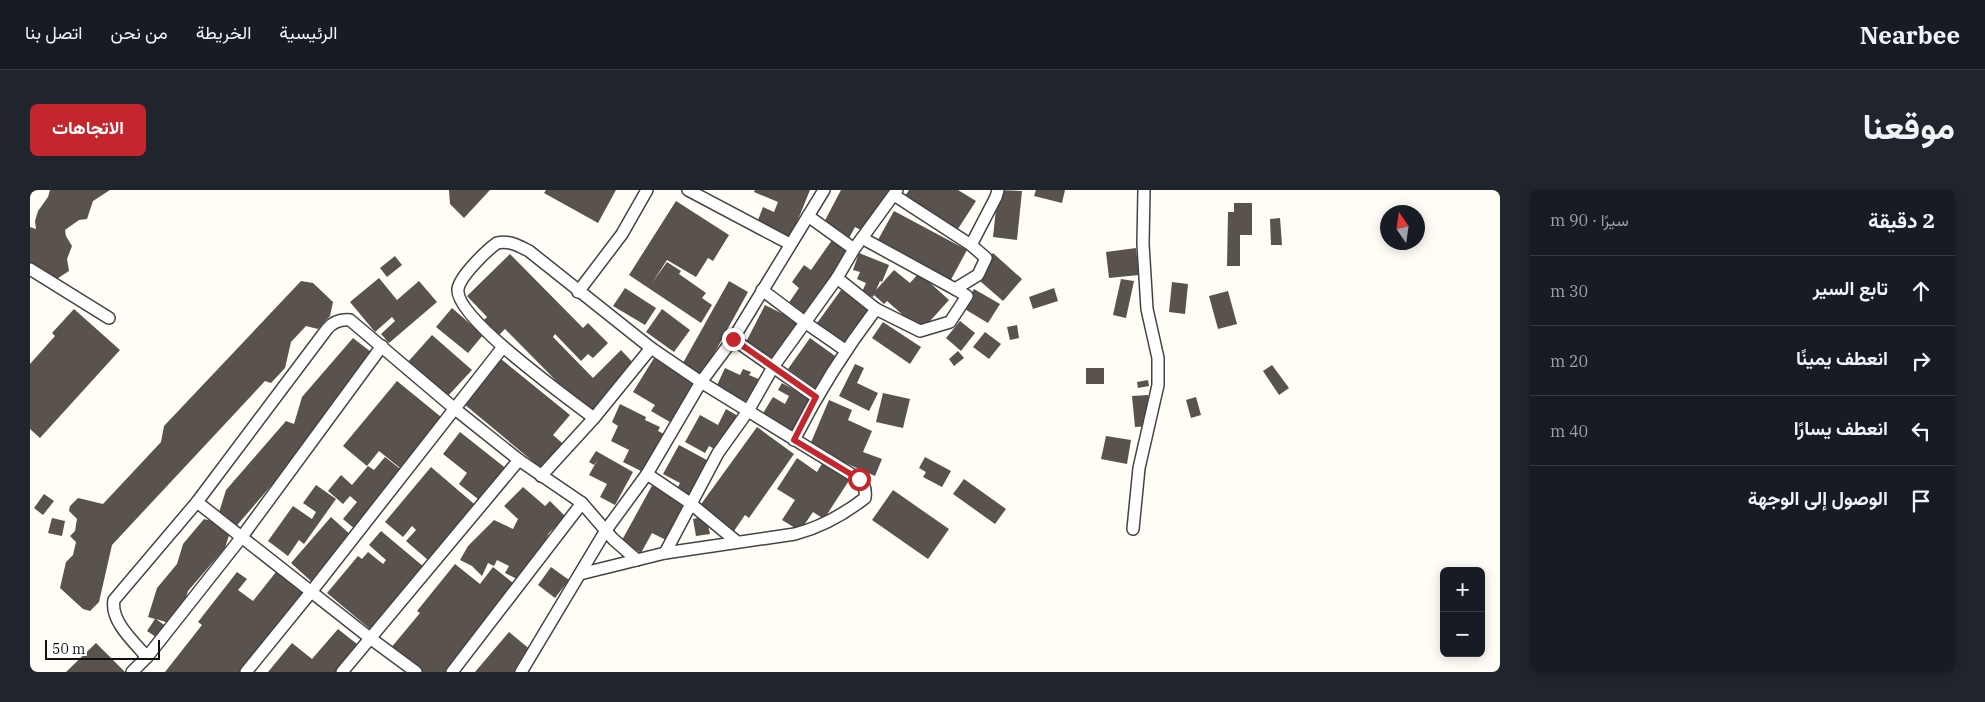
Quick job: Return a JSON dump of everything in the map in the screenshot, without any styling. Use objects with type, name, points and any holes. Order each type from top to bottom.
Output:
[{"type":"street","points":[[578,292],[622,234],[647,190]]},
{"type":"street","points":[[688,190],[790,244]]},
{"type":"street","points":[[521,672],[606,530],[647,474],[701,382],[733,339],[824,190]]},
{"type":"street","points":[[971,245],[998,190]]},
{"type":"street","points":[[1133,528],[1139,468],[1158,385],[1158,358],[1147,309],[1143,244],[1144,190]]},
{"type":"street","points":[[665,554],[690,503],[718,453],[748,411],[773,367],[838,278],[854,249],[896,193],[971,245],[986,258],[978,275],[955,289]]},
{"type":"street","points":[[808,216],[854,249]]},
{"type":"street","points":[[838,278],[876,309],[920,330],[946,324],[956,314],[966,296],[862,238]]},
{"type":"street","points":[[580,574],[665,554],[736,541],[795,534],[815,528],[844,514],[865,498],[864,482],[701,382],[651,348],[578,292],[529,251],[514,244],[503,242],[492,246],[462,278],[458,289],[467,311],[503,347],[594,418]]},
{"type":"street","points":[[30,269],[109,318]]},
{"type":"street","points":[[762,290],[845,350]]},
{"type":"street","points":[[794,440],[816,397],[845,350],[876,309]]},
{"type":"street","points":[[147,657],[120,625],[113,607],[114,600],[197,502],[331,324],[342,320],[350,320],[455,409],[519,460],[582,503],[637,560]]},
{"type":"street","points":[[733,339],[816,397]]},
{"type":"street","points":[[132,672],[147,657],[241,538],[382,346]]},
{"type":"street","points":[[246,672],[503,347]]},
{"type":"street","points":[[542,476],[594,418],[651,348]]},
{"type":"street","points":[[342,672],[519,460]]},
{"type":"street","points":[[647,474],[690,503],[736,541]]},
{"type":"street","points":[[197,502],[416,672]]},
{"type":"street","points":[[452,672],[582,503]]},
{"type":"building","points":[[50,190],[110,190],[93,201],[87,219],[79,220],[65,230],[72,246],[67,259],[69,271],[52,282],[30,266],[30,227],[36,229],[35,221],[38,211],[48,197]]},
{"type":"building","points":[[449,190],[490,190],[464,218],[450,204]]},
{"type":"building","points":[[546,190],[616,190],[598,223],[544,193]]},
{"type":"building","points":[[755,190],[810,190],[789,242],[755,228],[763,207],[774,212],[778,202],[754,192]]},
{"type":"building","points":[[841,190],[896,190],[872,236],[855,227],[847,242],[821,228]]},
{"type":"building","points":[[909,190],[958,190],[976,201],[956,232],[903,199]]},
{"type":"building","points":[[998,190],[1022,191],[1017,240],[993,237]]},
{"type":"building","points":[[1036,190],[1065,190],[1062,203],[1034,196]]},
{"type":"building","points":[[676,201],[729,235],[713,261],[708,258],[696,277],[667,260],[652,283],[667,262],[681,271],[679,274],[706,293],[702,298],[712,305],[701,323],[629,275]]},
{"type":"building","points":[[1234,203],[1252,203],[1252,235],[1240,235],[1240,266],[1227,266],[1228,212],[1234,212]]},
{"type":"building","points":[[894,211],[967,250],[947,287],[874,247]]},
{"type":"building","points":[[1280,218],[1282,245],[1271,245],[1270,219]]},
{"type":"building","points":[[832,240],[852,254],[808,318],[788,304],[799,288],[792,282],[804,265],[811,270]]},
{"type":"building","points":[[1136,248],[1139,275],[1109,278],[1106,252]]},
{"type":"building","points":[[859,253],[889,265],[882,282],[880,281],[876,290],[894,270],[910,283],[919,273],[949,300],[921,331],[887,301],[884,304],[874,295],[873,297],[862,292],[866,283],[857,279],[860,272],[853,270]]},
{"type":"building","points":[[993,253],[1022,279],[1003,301],[973,275]]},
{"type":"building","points":[[510,254],[583,328],[588,323],[608,343],[593,358],[588,354],[581,361],[555,334],[553,337],[593,378],[621,350],[638,368],[590,415],[505,329],[498,336],[483,321],[487,317],[467,296]]},
{"type":"building","points":[[395,256],[402,265],[387,277],[380,268]]},
{"type":"building","points":[[379,278],[397,300],[419,281],[437,302],[389,343],[381,334],[395,321],[392,317],[375,332],[350,302]]},
{"type":"building","points":[[1121,279],[1134,281],[1126,318],[1113,315]]},
{"type":"building","points":[[301,281],[313,283],[333,302],[330,316],[318,329],[306,326],[291,342],[285,368],[271,383],[265,381],[112,545],[99,602],[90,611],[83,609],[60,588],[66,562],[73,555],[76,542],[70,536],[75,531],[77,519],[69,511],[70,506],[78,498],[103,504],[161,442],[164,426]]},
{"type":"building","points":[[729,281],[748,292],[699,381],[679,370]]},
{"type":"building","points":[[1172,282],[1188,284],[1185,314],[1169,312]]},
{"type":"building","points":[[625,288],[656,308],[645,325],[613,306]]},
{"type":"building","points":[[1054,288],[1058,301],[1033,309],[1029,297]]},
{"type":"building","points":[[974,289],[1000,304],[988,323],[963,308]]},
{"type":"building","points":[[841,290],[874,314],[850,348],[812,330]]},
{"type":"building","points":[[1228,291],[1237,324],[1218,329],[1209,296]]},
{"type":"building","points":[[765,305],[799,322],[778,361],[745,344]]},
{"type":"building","points":[[452,308],[483,335],[468,353],[436,327]]},
{"type":"building","points":[[74,309],[120,350],[40,438],[30,429],[30,364],[55,336],[52,333]]},
{"type":"building","points":[[662,309],[690,330],[674,352],[646,332]]},
{"type":"building","points":[[960,321],[975,333],[961,351],[946,338]]},
{"type":"building","points":[[883,322],[921,347],[910,364],[872,338]]},
{"type":"building","points":[[1017,325],[1019,338],[1010,340],[1007,327]]},
{"type":"building","points":[[985,332],[1001,344],[989,359],[973,347]]},
{"type":"building","points":[[432,335],[472,370],[447,397],[407,363]]},
{"type":"building","points":[[353,338],[371,352],[355,388],[233,530],[231,529],[225,548],[188,591],[183,607],[169,623],[156,619],[167,627],[159,639],[147,631],[155,619],[148,617],[157,588],[177,564],[183,544],[204,519],[216,522],[226,490],[286,421],[294,424],[302,397]]},
{"type":"building","points":[[810,338],[842,361],[820,392],[788,369]]},
{"type":"building","points":[[958,351],[964,358],[954,366],[949,359]]},
{"type":"building","points":[[654,358],[694,383],[670,422],[651,411],[655,405],[633,392]]},
{"type":"building","points":[[501,359],[570,415],[553,435],[569,449],[548,474],[464,404]]},
{"type":"building","points":[[855,364],[864,368],[857,383],[878,393],[869,411],[839,396]]},
{"type":"building","points":[[1272,365],[1289,388],[1279,395],[1263,371]]},
{"type":"building","points":[[725,368],[740,375],[743,369],[751,372],[749,375],[761,380],[750,403],[738,398],[734,406],[712,396]]},
{"type":"building","points":[[1086,368],[1104,368],[1104,384],[1086,384]]},
{"type":"building","points":[[1148,380],[1149,386],[1138,388],[1137,382]]},
{"type":"building","points":[[397,381],[446,421],[405,472],[379,451],[367,466],[343,446]]},
{"type":"building","points":[[782,383],[817,403],[796,439],[760,418],[773,397],[785,404],[789,396],[778,390]]},
{"type":"building","points":[[883,393],[910,399],[903,428],[876,422]]},
{"type":"building","points":[[1148,395],[1150,426],[1135,427],[1132,396]]},
{"type":"building","points":[[1196,397],[1201,415],[1191,418],[1186,400]]},
{"type":"building","points":[[829,400],[852,410],[848,420],[872,431],[863,452],[882,459],[875,476],[809,447]]},
{"type":"building","points":[[620,404],[646,417],[645,420],[660,427],[658,431],[664,434],[645,473],[623,462],[629,450],[611,441],[618,426],[612,422]]},
{"type":"building","points":[[726,409],[745,420],[722,453],[709,446],[705,453],[685,442],[700,415],[718,425]]},
{"type":"building","points":[[757,427],[794,454],[749,518],[745,515],[734,531],[699,507]]},
{"type":"building","points":[[460,432],[508,470],[483,503],[459,484],[467,473],[443,454]]},
{"type":"building","points":[[1106,436],[1131,440],[1127,464],[1101,459]]},
{"type":"building","points":[[679,445],[716,465],[666,540],[652,533],[641,553],[621,542],[654,482],[675,493],[680,483],[663,474]]},
{"type":"building","points":[[596,451],[633,472],[615,505],[600,497],[607,484],[589,475],[598,459],[594,465],[589,462]]},
{"type":"building","points":[[385,457],[404,472],[356,530],[343,519],[357,502],[350,496],[343,504],[328,491],[341,475],[352,485],[368,466],[374,470]]},
{"type":"building","points":[[925,457],[951,471],[942,487],[923,477],[926,472],[919,468]]},
{"type":"building","points":[[797,458],[817,472],[823,462],[850,479],[824,519],[813,512],[800,531],[782,520],[795,500],[777,489]]},
{"type":"building","points":[[431,467],[480,509],[461,521],[428,560],[406,541],[416,530],[412,526],[403,537],[385,522]]},
{"type":"building","points":[[964,479],[1006,509],[995,524],[953,494]]},
{"type":"building","points":[[316,485],[336,499],[304,544],[299,540],[288,556],[268,541],[293,506],[312,519],[316,512],[303,503]]},
{"type":"building","points":[[523,487],[545,506],[550,501],[566,517],[549,533],[536,560],[517,579],[505,573],[509,566],[497,560],[494,566],[488,563],[482,576],[472,566],[460,560],[468,546],[494,520],[513,529],[518,519],[504,506]]},
{"type":"building","points":[[893,490],[949,529],[928,559],[872,520]]},
{"type":"building","points":[[44,494],[54,501],[43,515],[34,508]]},
{"type":"building","points":[[706,516],[710,534],[696,536],[693,519]]},
{"type":"building","points":[[331,517],[353,537],[312,582],[291,563]]},
{"type":"building","points":[[52,518],[65,521],[62,536],[48,533]]},
{"type":"building","points":[[381,531],[424,567],[376,634],[327,593],[358,556],[362,559],[368,552],[383,564],[386,560],[369,545]]},
{"type":"building","points":[[455,564],[480,584],[493,567],[518,587],[449,672],[419,672],[390,649],[420,613],[417,611]]},
{"type":"building","points":[[551,567],[569,580],[555,598],[538,585]]},
{"type":"building","points":[[237,572],[247,579],[238,590],[253,601],[276,572],[306,596],[246,672],[165,672],[202,625],[198,622]]},
{"type":"building","points":[[338,629],[367,652],[350,672],[268,672],[292,643],[312,659]]},
{"type":"building","points":[[509,632],[532,651],[514,672],[475,672]]},
{"type":"building","points":[[96,643],[125,672],[66,672]]},
{"type":"route","points":[[733,339],[816,397],[794,440],[859,479]]}]
